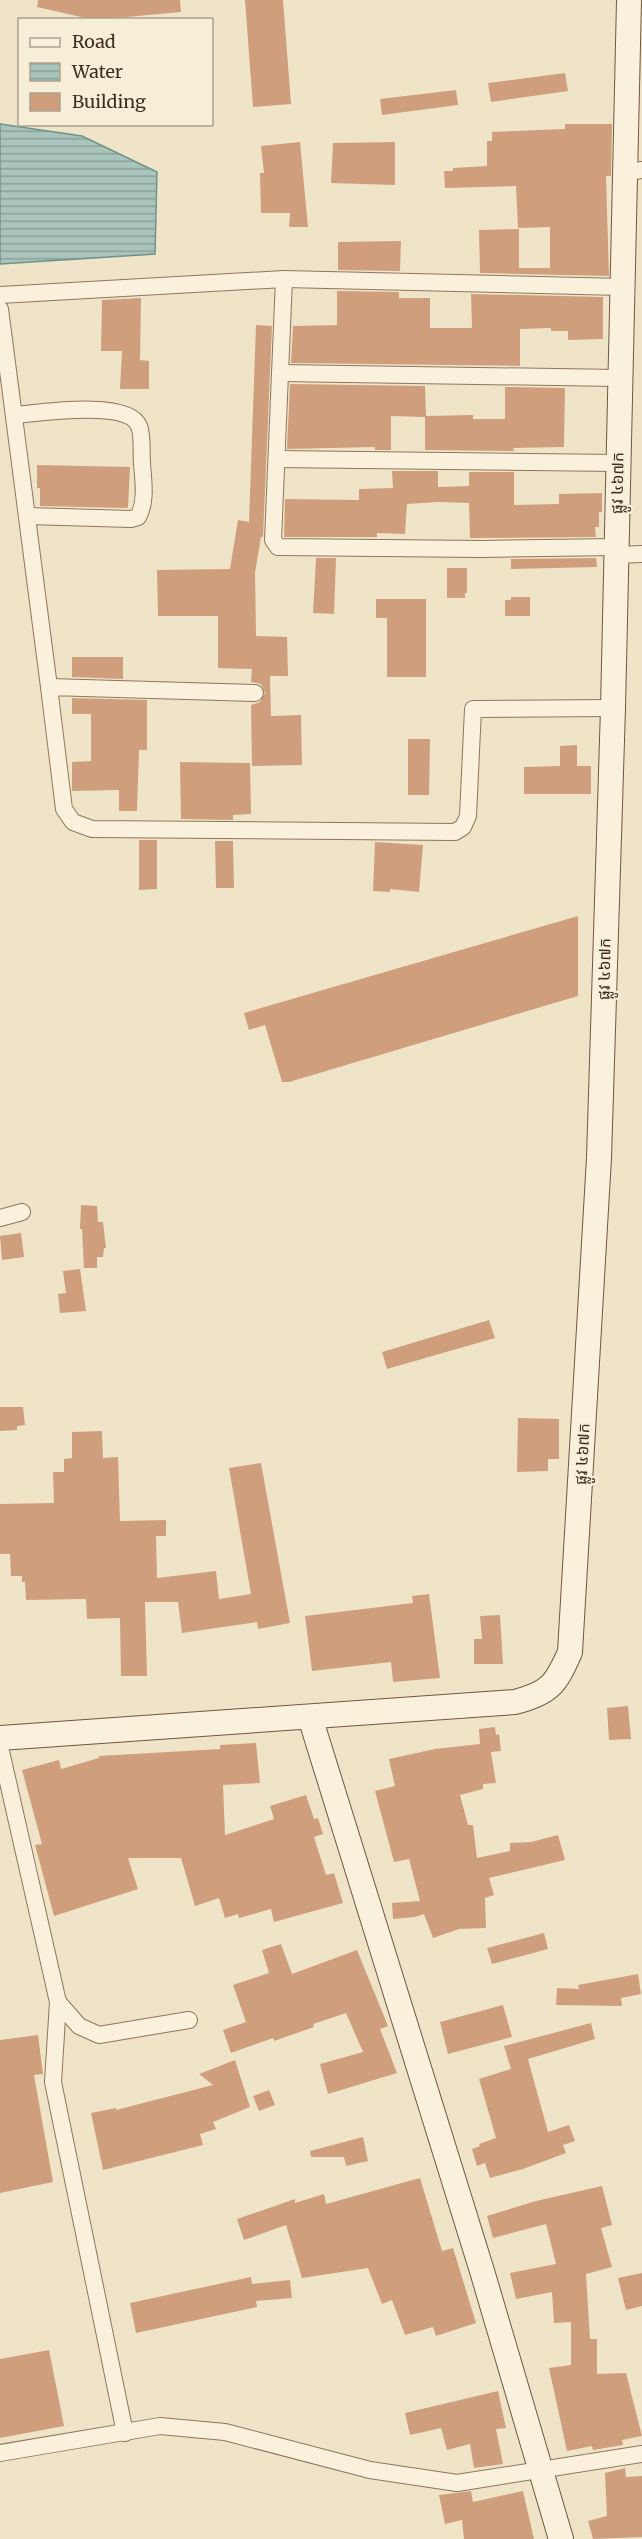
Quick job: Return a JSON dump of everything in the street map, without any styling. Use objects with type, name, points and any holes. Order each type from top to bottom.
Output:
[{"type":"street","name":"ផ្លូវ ៤៦៧ក","points":[[0,1738],[515,1701],[535,1697],[557,1681],[570,1653],[599,1158],[613,708],[622,287],[633,172],[629,0]]},
{"type":"street","points":[[284,279],[273,540],[278,547],[616,551],[642,554]]},
{"type":"street","points":[[0,295],[284,279],[622,287]]},
{"type":"street","points":[[0,309],[64,809],[73,822],[92,829],[455,832],[463,826],[468,816],[473,709],[613,708]]},
{"type":"street","points":[[280,373],[619,378]]},
{"type":"street","points":[[15,415],[95,410],[116,412],[132,417],[140,426],[143,491],[142,510],[138,517],[131,519],[28,516]]},
{"type":"street","points":[[277,459],[618,463]]},
{"type":"street","points":[[49,687],[255,693]]},
{"type":"street","points":[[0,1218],[22,1212]]},
{"type":"street","points":[[310,1717],[479,2259],[561,2539]]},
{"type":"street","points":[[0,1747],[58,2002],[53,2082],[125,2433]]},
{"type":"street","points":[[58,2002],[79,2026],[99,2035],[189,2020]]},
{"type":"street","points":[[0,2453],[160,2426],[225,2432],[370,2470],[457,2483],[642,2454]]},
{"type":"water","points":[[0,124],[82,136],[157,172],[155,254],[0,264]]},
{"type":"building","points":[[38,0],[180,0],[181,12],[116,18],[85,18],[37,7]]},
{"type":"building","points":[[245,0],[283,0],[291,104],[253,107]]},
{"type":"building","points":[[565,73],[568,91],[491,102],[488,83]]},
{"type":"building","points":[[456,90],[458,105],[382,115],[380,99]]},
{"type":"building","points":[[565,124],[612,124],[611,176],[606,176],[609,276],[480,273],[479,230],[519,229],[519,268],[550,268],[550,227],[518,228],[516,186],[445,188],[444,171],[453,171],[453,168],[487,166],[487,141],[492,141],[492,132],[565,129]]},
{"type":"building","points":[[300,142],[308,227],[289,227],[290,213],[261,213],[260,173],[264,173],[261,146]]},
{"type":"building","points":[[395,142],[395,185],[331,183],[333,143]]},
{"type":"building","points":[[401,241],[400,271],[338,270],[338,242]]},
{"type":"building","points":[[337,291],[399,292],[399,298],[430,298],[430,328],[472,328],[471,294],[603,297],[603,339],[568,340],[568,331],[551,331],[551,328],[520,329],[520,366],[291,363],[293,326],[337,325]]},
{"type":"building","points":[[141,298],[140,360],[149,361],[149,389],[120,389],[122,351],[101,351],[102,300]]},
{"type":"building","points":[[256,325],[272,326],[263,537],[261,537],[255,573],[256,636],[287,637],[288,676],[270,676],[271,716],[301,715],[302,765],[252,766],[251,705],[260,702],[265,693],[261,684],[251,682],[252,669],[218,668],[218,616],[158,616],[157,570],[230,569],[238,520],[249,522]]},
{"type":"building","points":[[290,384],[425,386],[426,416],[473,415],[473,419],[505,419],[505,387],[565,388],[564,447],[513,448],[514,451],[425,450],[425,417],[391,416],[391,450],[375,450],[375,447],[287,449]]},
{"type":"building","points":[[37,465],[130,467],[128,508],[40,506]]},
{"type":"building","points":[[392,471],[438,471],[438,487],[469,486],[469,472],[514,472],[514,505],[559,504],[559,494],[602,493],[599,527],[595,527],[596,537],[470,538],[469,503],[438,502],[407,504],[405,534],[377,533],[377,537],[284,537],[285,499],[359,500],[359,489],[393,488]]},
{"type":"building","points":[[316,558],[336,558],[334,614],[313,613]]},
{"type":"building","points":[[596,558],[597,567],[511,569],[511,559]]},
{"type":"building","points":[[447,568],[467,568],[465,598],[447,598]]},
{"type":"building","points":[[511,597],[530,597],[530,616],[505,616],[505,600],[511,600]]},
{"type":"building","points":[[376,599],[426,599],[426,677],[387,677],[387,618],[376,618]]},
{"type":"building","points":[[72,657],[123,657],[123,679],[72,677]]},
{"type":"building","points":[[72,698],[147,700],[147,750],[139,750],[137,811],[119,811],[119,790],[72,791],[72,762],[91,761],[91,714],[72,714]]},
{"type":"building","points":[[408,739],[430,739],[429,795],[408,795]]},
{"type":"building","points":[[577,745],[577,766],[591,766],[591,794],[524,794],[524,767],[560,766],[560,746]]},
{"type":"building","points":[[180,762],[250,763],[251,814],[233,815],[233,820],[181,819]]},
{"type":"building","points":[[139,840],[157,840],[157,889],[139,890]]},
{"type":"building","points":[[215,841],[233,841],[234,888],[216,888]]},
{"type":"building","points":[[375,842],[423,845],[419,892],[390,889],[390,892],[373,891]]},
{"type":"building","points":[[578,916],[578,996],[289,1082],[282,1082],[265,1025],[249,1030],[244,1013]]},
{"type":"building","points":[[81,1205],[97,1206],[98,1222],[103,1222],[106,1248],[104,1248],[103,1257],[97,1257],[97,1268],[84,1268],[82,1229],[80,1229]]},
{"type":"building","points":[[21,1233],[24,1257],[2,1260],[0,1236]]},
{"type":"building","points":[[80,1269],[86,1311],[60,1313],[58,1294],[66,1293],[63,1271]]},
{"type":"building","points":[[489,1320],[495,1338],[387,1369],[382,1352]]},
{"type":"building","points":[[0,1407],[23,1407],[25,1425],[17,1426],[17,1430],[0,1431]]},
{"type":"building","points":[[518,1418],[559,1419],[559,1459],[548,1459],[548,1471],[517,1472]]},
{"type":"building","points":[[102,1431],[103,1458],[118,1457],[120,1521],[166,1520],[166,1536],[156,1536],[157,1578],[216,1571],[219,1599],[251,1594],[229,1468],[261,1463],[290,1623],[258,1629],[257,1622],[182,1633],[178,1602],[145,1602],[147,1676],[121,1676],[120,1618],[87,1619],[86,1599],[26,1600],[25,1582],[22,1582],[22,1576],[11,1576],[10,1554],[0,1554],[0,1504],[54,1503],[53,1472],[64,1472],[64,1459],[72,1458],[72,1432]]},
{"type":"building","points":[[429,1594],[440,1678],[393,1682],[391,1662],[312,1671],[305,1616],[413,1603],[412,1596]]},
{"type":"building","points":[[500,1615],[503,1664],[474,1664],[474,1639],[482,1639],[480,1616]]},
{"type":"building","points":[[628,1706],[631,1739],[609,1740],[607,1708]]},
{"type":"building","points":[[495,1727],[496,1735],[499,1734],[501,1751],[491,1752],[496,1783],[483,1784],[483,1789],[460,1795],[468,1825],[473,1825],[477,1858],[510,1851],[510,1843],[531,1842],[558,1835],[565,1860],[489,1878],[494,1895],[485,1898],[486,1928],[459,1929],[433,1938],[424,1914],[393,1919],[392,1903],[420,1901],[409,1859],[394,1862],[375,1791],[395,1786],[389,1759],[435,1749],[480,1744],[479,1729]]},
{"type":"building","points":[[256,1743],[260,1783],[223,1785],[225,1835],[274,1819],[270,1806],[306,1795],[314,1819],[318,1818],[323,1834],[314,1837],[326,1875],[334,1873],[343,1903],[274,1922],[271,1909],[239,1918],[238,1914],[225,1918],[219,1898],[195,1906],[181,1858],[128,1858],[138,1889],[54,1916],[35,1845],[42,1844],[22,1770],[59,1760],[61,1769],[99,1758],[99,1756],[220,1749],[220,1745]]},
{"type":"building","points":[[544,1933],[548,1949],[492,1964],[487,1948]]},
{"type":"building","points":[[281,1944],[292,1974],[357,1950],[388,2026],[380,2029],[397,2073],[328,2094],[320,2064],[363,2052],[346,2013],[274,2041],[273,2038],[231,2053],[223,2030],[246,2022],[233,1985],[269,1973],[262,1950]]},
{"type":"building","points":[[638,1974],[641,1994],[621,1998],[622,2006],[556,2005],[557,1988],[579,1989],[578,1985]]},
{"type":"building","points":[[503,2005],[512,2037],[448,2054],[440,2022]]},
{"type":"building","points":[[591,2023],[595,2039],[528,2059],[548,2132],[569,2125],[575,2141],[563,2145],[566,2153],[490,2178],[485,2163],[477,2166],[472,2149],[496,2138],[479,2079],[511,2069],[504,2046]]},
{"type":"building","points":[[38,2035],[43,2074],[34,2075],[53,2182],[0,2193],[0,2040]]},
{"type":"building","points":[[235,2060],[250,2107],[213,2122],[216,2129],[200,2134],[203,2145],[103,2170],[91,2113],[116,2108],[116,2110],[213,2085],[199,2074]]},
{"type":"building","points":[[269,2090],[275,2105],[259,2111],[253,2096]]},
{"type":"building","points":[[363,2137],[368,2161],[346,2166],[344,2157],[311,2157],[310,2151]]},
{"type":"building","points":[[420,2178],[442,2251],[453,2248],[476,2323],[436,2336],[433,2327],[405,2335],[392,2300],[382,2304],[368,2268],[302,2278],[286,2225],[244,2240],[237,2219],[295,2199],[295,2203],[324,2194],[326,2204]]},
{"type":"building","points":[[602,2186],[612,2225],[601,2228],[612,2267],[586,2274],[590,2339],[597,2339],[597,2374],[626,2373],[642,2436],[622,2440],[623,2445],[593,2450],[592,2446],[567,2451],[549,2368],[571,2365],[571,2322],[554,2323],[552,2292],[516,2299],[510,2273],[556,2264],[546,2224],[493,2238],[487,2216],[536,2201]]},
{"type":"building","points":[[642,2273],[642,2306],[626,2310],[618,2278]]},
{"type":"building","points":[[251,2277],[252,2284],[290,2280],[292,2298],[256,2301],[257,2307],[136,2333],[130,2303]]},
{"type":"building","points":[[49,2350],[64,2426],[0,2438],[0,2359]]},
{"type":"building","points":[[498,2391],[506,2428],[496,2429],[503,2464],[474,2468],[470,2444],[447,2450],[441,2428],[410,2435],[405,2413]]},
{"type":"building","points":[[625,2468],[626,2477],[642,2476],[642,2537],[593,2539],[588,2521],[607,2516],[605,2473]]},
{"type":"building","points":[[471,2491],[473,2502],[523,2491],[534,2539],[464,2539],[462,2520],[445,2524],[439,2495]]}]
